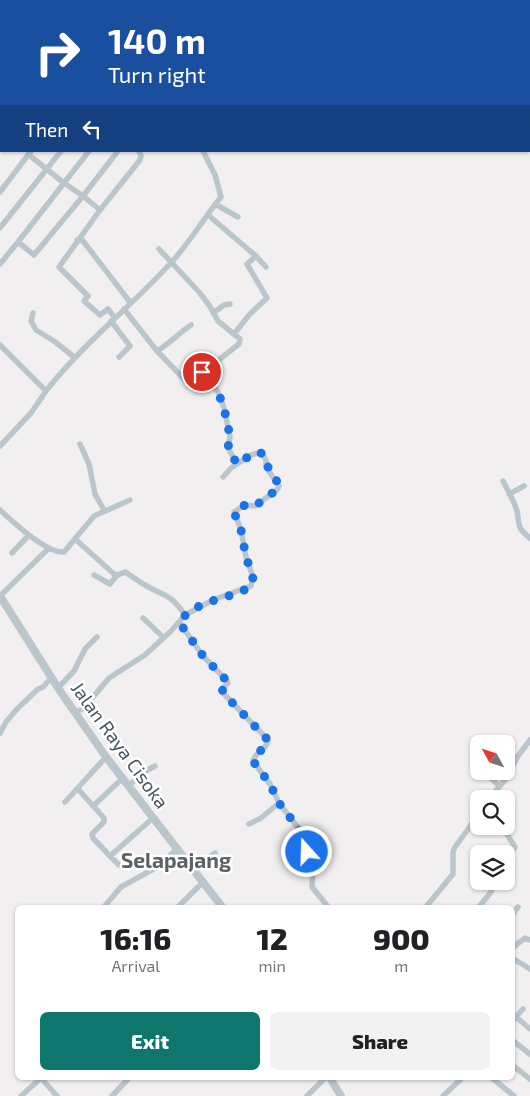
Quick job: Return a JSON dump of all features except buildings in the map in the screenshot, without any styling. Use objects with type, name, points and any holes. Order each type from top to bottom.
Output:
[{"type":"street","points":[[0,228],[60,152]]},
{"type":"street","points":[[1,262],[89,152]]},
{"type":"street","points":[[18,242],[34,255],[117,152]]},
{"type":"street","points":[[119,358],[130,346],[108,309],[100,315],[84,301],[88,296],[59,267],[77,240],[140,160],[139,152]]},
{"type":"street","points":[[0,446],[31,413],[46,391],[74,357],[172,263],[221,197],[218,183],[203,152]]},
{"type":"street","points":[[0,192],[30,153],[64,183],[100,210]]},
{"type":"street","points":[[215,204],[238,216]]},
{"type":"street","points":[[208,215],[256,256],[266,267]]},
{"type":"street","points":[[77,240],[83,241],[130,302]]},
{"type":"street","points":[[124,309],[157,351],[186,381],[202,372],[239,344],[240,339],[223,326],[199,292],[159,249]]},
{"type":"street","points":[[234,334],[250,314],[267,298],[247,264],[256,256]]},
{"type":"street","points":[[213,313],[224,305],[230,304]]},
{"type":"street","points":[[33,313],[31,321],[36,330],[74,357]]},
{"type":"street","points":[[157,351],[168,344],[174,336],[191,325]]},
{"type":"street","points":[[0,345],[46,391]]},
{"type":"street","points":[[202,372],[218,392],[224,408],[230,436],[228,448],[237,464]]},
{"type":"street","points":[[80,444],[89,464],[95,494],[104,510]]},
{"type":"street","points":[[75,712],[83,709],[109,678],[138,660],[185,615],[214,600],[249,588],[253,583],[241,530],[234,512],[245,505],[255,506],[277,490],[279,486],[266,467],[266,458],[260,452],[251,455],[231,468],[223,477]]},
{"type":"street","points":[[503,481],[518,513],[517,521],[530,538]]},
{"type":"street","points":[[509,494],[524,486]]},
{"type":"street","points":[[0,510],[29,534],[59,553],[64,552],[94,516],[130,500]]},
{"type":"street","points":[[12,553],[29,534]]},
{"type":"street","points":[[75,539],[117,575]]},
{"type":"street","points":[[0,596],[49,548]]},
{"type":"street","points":[[94,575],[110,584],[117,575],[125,572],[176,602],[185,615]]},
{"type":"street","name":"Jalan Raya Cisoka","points":[[0,596],[51,678],[106,757],[178,848],[219,905]]},
{"type":"street","points":[[143,618],[163,637]]},
{"type":"street","points":[[179,622],[203,656],[227,681],[228,683],[222,689],[224,694],[268,740],[268,745],[254,756],[253,761],[270,784],[279,803],[299,829],[313,868],[312,887],[327,905]]},
{"type":"street","points":[[58,688],[74,671],[85,649],[97,637]]},
{"type":"street","points":[[0,733],[17,709],[51,678]]},
{"type":"street","points":[[496,790],[505,780],[521,751],[530,740]]},
{"type":"street","points":[[65,802],[106,757]]},
{"type":"street","points":[[129,786],[142,773],[155,766]]},
{"type":"street","points":[[93,806],[123,778]]},
{"type":"street","points":[[493,780],[499,786]]},
{"type":"street","points":[[78,789],[105,820],[92,832],[93,838],[119,865]]},
{"type":"street","points":[[249,824],[279,803]]},
{"type":"street","points":[[110,856],[153,818]]},
{"type":"street","points":[[428,905],[453,874],[453,852],[470,826]]},
{"type":"street","points":[[106,905],[121,887],[157,867],[178,848]]},
{"type":"street","points":[[192,868],[215,853]]},
{"type":"street","points":[[179,905],[203,882]]},
{"type":"street","points":[[480,905],[491,890]]},
{"type":"street","points":[[432,901],[434,905]]},
{"type":"street","points":[[515,911],[518,907]]},
{"type":"street","points":[[515,946],[525,938],[530,940]]},
{"type":"street","points":[[515,960],[530,968]]},
{"type":"street","points":[[523,1008],[515,1017],[530,1029]]},
{"type":"street","points":[[515,1042],[530,1054]]},
{"type":"street","points":[[515,1067],[530,1079]]},
{"type":"street","points":[[24,1095],[39,1080]]},
{"type":"street","points":[[43,1080],[56,1096]]},
{"type":"street","points":[[112,1096],[127,1080]]},
{"type":"street","points":[[307,1096],[323,1080]]},
{"type":"street","points":[[331,1080],[341,1096]]},
{"type":"street","points":[[443,1096],[460,1080]]},
{"type":"street","points":[[494,1080],[514,1096]]},
{"type":"district","name":"Selapajang","points":[[176,861]]},
{"type":"route","points":[[202,372],[218,392],[224,408],[230,432],[229,452],[237,464],[258,452],[263,454],[266,458],[265,464],[279,488],[255,506],[245,505],[234,512],[241,530],[246,557],[253,577],[251,586],[196,608],[185,615],[179,622],[207,662],[227,681],[228,683],[222,689],[222,692],[268,740],[268,745],[254,756],[253,761],[270,784],[279,803],[299,829],[307,852]]}]
